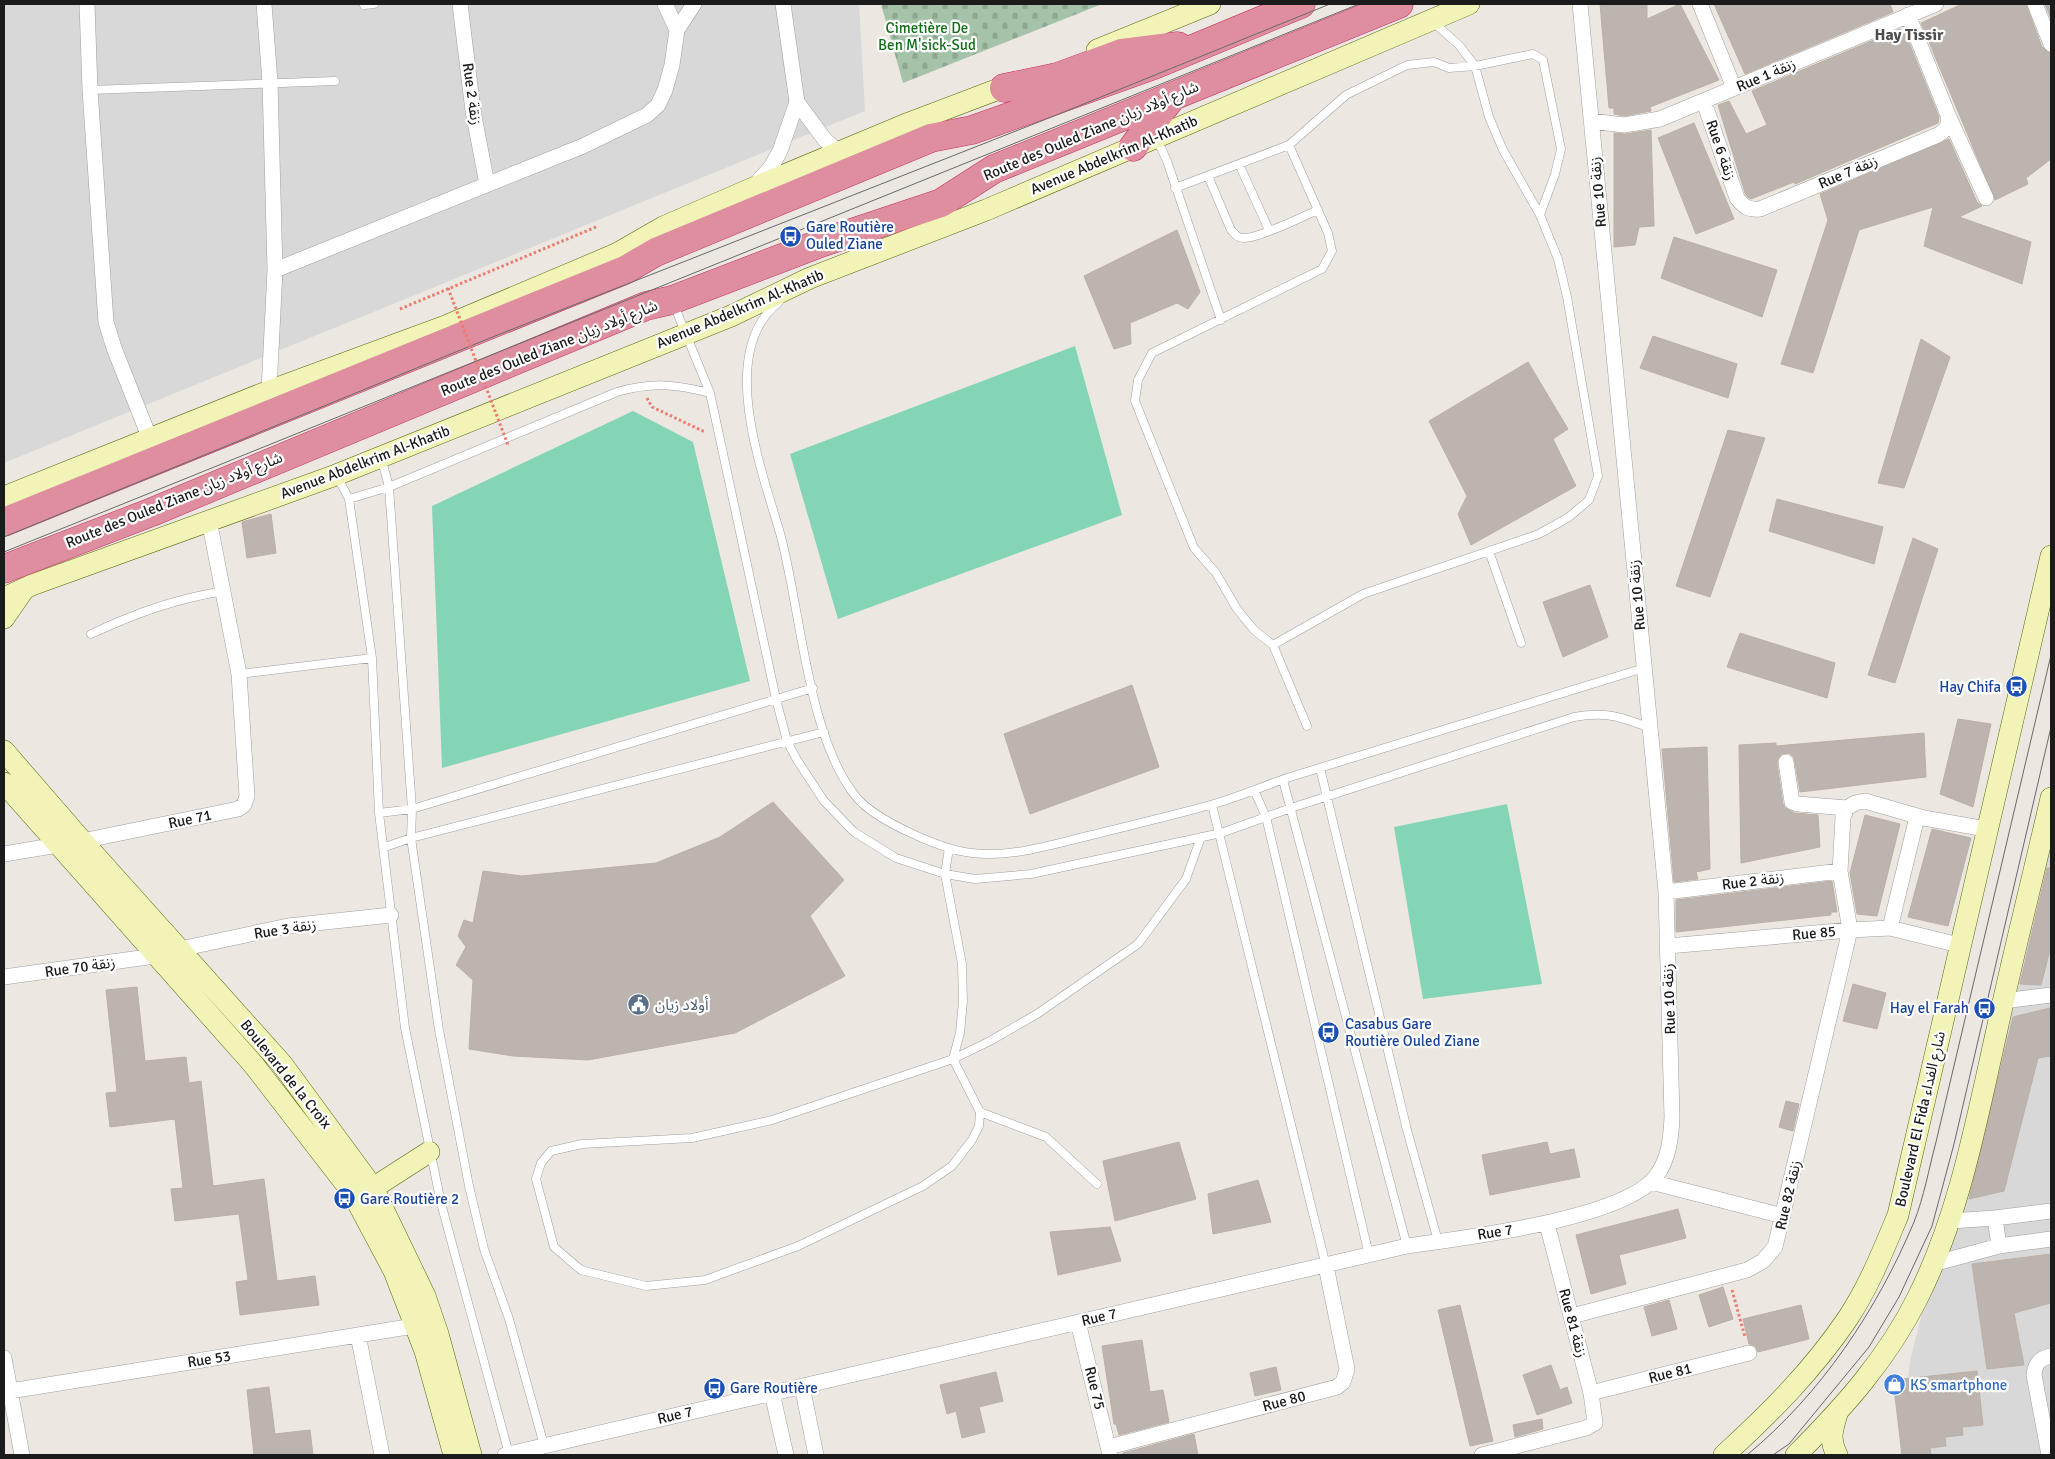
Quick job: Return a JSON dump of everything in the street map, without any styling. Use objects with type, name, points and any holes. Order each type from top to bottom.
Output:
[{"type":"highway","points":[[4,522],[625,270],[659,240],[931,138],[972,130],[1154,65],[1301,4]]},
{"type":"highway","name":"Route des Ouled Ziane شارع أولاد زيان","points":[[4,569],[152,512],[646,306],[672,300],[822,243],[941,203],[994,169],[1399,4]]},
{"type":"highway","points":[[1004,88],[1057,77],[1122,53],[1207,44]]},
{"type":"highway","points":[[1145,142],[1172,96]]},
{"type":"street","points":[[87,4],[90,90],[106,322],[116,356],[150,439]]},
{"type":"street","points":[[264,4],[270,82],[275,270],[269,391]]},
{"type":"street","name":"Rue 2 زنقة","points":[[460,4],[473,112],[487,184]]},
{"type":"street","points":[[665,4],[677,30]]},
{"type":"street","points":[[275,270],[583,146],[647,115],[658,105],[665,90],[672,65],[677,30],[694,4]]},
{"type":"street","points":[[752,188],[771,167],[780,151],[797,102],[783,4]]},
{"type":"street","points":[[4,497],[269,391],[448,325],[616,254],[659,240],[752,188],[909,123],[1004,88],[1210,4]]},
{"type":"street","name":"Avenue Abdelkrim Al-Khatib","points":[[4,598],[209,520],[336,475],[731,316],[810,278],[986,210],[1430,19],[1469,4]]},
{"type":"street","name":"Rue 10 زنقة","points":[[1580,4],[1666,892],[1672,1117],[1669,1148],[1657,1176],[1651,1182]]},
{"type":"street","points":[[1700,4],[1734,88]]},
{"type":"street","name":"Rue 1 زنقة","points":[[1591,121],[1624,125],[1644,123],[1704,102],[1936,4]]},
{"type":"street","points":[[2035,4],[2051,44]]},
{"type":"street","points":[[1908,15],[1948,115],[1986,198]]},
{"type":"street","points":[[797,102],[824,140],[839,152]]},
{"type":"street","name":"Rue 6 زنقة","points":[[1704,102],[1737,198]]},
{"type":"street","name":"Rue 7 زنقة","points":[[1737,198],[1750,210],[1760,209],[1938,135],[1946,130],[1949,124],[1948,115]]},
{"type":"street","name":"Rue 71","points":[[4,854],[82,842],[238,809],[244,805],[247,796],[239,674],[209,520]]},
{"type":"street","name":"Boulevard El Fida شارع الفداء","points":[[1724,1455],[1776,1408],[1817,1360],[1849,1317],[1877,1267],[1898,1216],[1959,945],[2051,556]]},
{"type":"street","points":[[4,618],[24,589]]},
{"type":"street","name":"Boulevard de la Croix","points":[[4,751],[82,842],[282,1064],[373,1188],[425,1296],[438,1334],[472,1455]]},
{"type":"street","points":[[1786,762],[1792,802],[1847,808]]},
{"type":"street","name":"Boulevard de la Croix","points":[[4,783],[155,956],[253,1064],[352,1192],[394,1271],[432,1377],[454,1455]]},
{"type":"street","points":[[1796,1455],[1837,1414],[1866,1379],[1894,1339],[1917,1298],[1950,1221],[1973,1136],[2051,798]]},
{"type":"street","points":[[1850,930],[1840,871],[1843,817],[1847,808],[1855,803],[1865,801],[1920,818],[1986,829]]},
{"type":"street","points":[[1893,929],[1920,818]]},
{"type":"street","name":"Rue 2 زنقة","points":[[1666,892],[1840,871]]},
{"type":"street","name":"Rue 3 زنقة","points":[[180,949],[288,926],[391,915]]},
{"type":"street","name":"Rue 85","points":[[1668,946],[1850,930],[1893,929],[1959,945]]},
{"type":"street","name":"Rue 82 زنقة","points":[[1572,1316],[1747,1270],[1769,1256],[1775,1247],[1783,1216],[1850,930]]},
{"type":"street","name":"Rue 70 زنقة","points":[[4,977],[155,956]]},
{"type":"street","points":[[2003,1001],[2051,995]]},
{"type":"street","points":[[373,1188],[429,1152]]},
{"type":"street","points":[[1651,1182],[1783,1216]]},
{"type":"street","name":"Rue 7","points":[[507,1455],[545,1450],[772,1393],[1408,1246],[1547,1224],[1627,1198],[1651,1182]]},
{"type":"street","points":[[1950,1221],[1996,1218],[2051,1211]]},
{"type":"street","points":[[1996,1218],[2000,1246]]},
{"type":"street","name":"Rue 81 زنقة","points":[[1533,1449],[1595,1423],[1591,1393],[1547,1224]]},
{"type":"street","points":[[1933,1264],[2000,1246],[2051,1239]]},
{"type":"street","name":"Rue 80","points":[[1110,1451],[1336,1387],[1343,1382],[1347,1369],[1326,1266]]},
{"type":"street","name":"Rue 75","points":[[1078,1322],[1110,1451]]},
{"type":"street","name":"Rue 53","points":[[7,1392],[414,1326]]},
{"type":"street","points":[[358,1335],[382,1455]]},
{"type":"street","name":"Rue 81","points":[[1591,1393],[1749,1353]]},
{"type":"street","points":[[2049,1455],[2034,1375],[2035,1366],[2040,1360],[2051,1356]]},
{"type":"street","points":[[4,1358],[7,1392],[22,1455]]},
{"type":"street","points":[[802,1386],[816,1455]]},
{"type":"street","points":[[772,1393],[786,1455]]},
{"type":"street","points":[[1836,1455],[1831,1443],[1831,1433],[1837,1414]]},
{"type":"street","points":[[1482,1455],[1533,1449]]},
{"type":"lane","points":[[364,5],[374,4]]},
{"type":"lane","points":[[1273,645],[1363,594],[1539,534],[1569,517],[1588,500],[1598,476],[1567,297],[1558,259],[1540,215],[1503,150],[1489,117],[1475,66],[1459,45],[1430,19]]},
{"type":"lane","points":[[1175,188],[1289,145],[1346,95],[1406,65],[1434,62],[1449,68],[1475,66],[1533,54],[1542,60],[1561,149],[1555,174],[1540,215]]},
{"type":"lane","points":[[90,90],[335,81]]},
{"type":"lane","points":[[1145,142],[1175,188],[1221,320]]},
{"type":"lane","points":[[1289,145],[1328,233],[1332,252],[1322,269],[1152,353],[1138,380],[1135,401],[1194,548],[1216,573],[1237,609],[1254,630],[1273,645],[1308,726]]},
{"type":"lane","points":[[1239,164],[1269,230]]},
{"type":"lane","points":[[1208,176],[1231,230],[1237,237],[1245,238],[1269,230],[1318,210]]},
{"type":"lane","points":[[810,278],[772,308],[761,322],[750,354],[746,388],[751,429],[782,541],[824,732],[840,773],[858,800],[884,820],[949,848],[973,854],[1028,851],[1212,805],[1320,768],[1644,668]]},
{"type":"lane","points":[[672,300],[710,393],[776,699],[787,741],[824,801],[854,832],[896,858],[945,874],[975,879],[1031,874],[1220,833],[1574,717],[1597,713],[1618,715],[1650,728]]},
{"type":"lane","points":[[349,499],[389,487],[617,392],[643,385],[668,384],[710,393]]},
{"type":"lane","points":[[380,456],[389,487],[412,809],[412,838],[439,1030],[469,1186],[484,1249],[509,1319],[545,1450]]},
{"type":"lane","points":[[336,475],[349,499],[372,658],[379,813],[385,847],[391,915],[405,1028],[429,1152],[507,1455]]},
{"type":"lane","points":[[1490,551],[1521,643]]},
{"type":"lane","points":[[91,634],[159,605],[192,596],[224,591]]},
{"type":"lane","points":[[239,674],[372,658]]},
{"type":"lane","points":[[379,813],[412,809],[813,688]]},
{"type":"lane","points":[[385,847],[412,838],[824,732]]},
{"type":"lane","points":[[1320,768],[1407,1130],[1438,1242]]},
{"type":"lane","points":[[1284,780],[1408,1246]]},
{"type":"lane","points":[[1254,790],[1266,817],[1369,1255]]},
{"type":"lane","points":[[1212,805],[1326,1266]]},
{"type":"lane","points":[[949,848],[945,874],[962,964],[963,1001],[960,1032],[953,1059],[980,1112],[979,1126],[972,1140],[952,1166],[923,1186],[798,1246],[705,1280],[646,1286],[581,1270],[554,1248],[536,1180],[541,1163],[551,1151],[582,1144],[692,1138],[772,1120],[953,1059],[990,1041],[1037,1014],[1138,944],[1186,879],[1201,838]]},
{"type":"lane","points":[[980,1112],[1046,1137],[1097,1184]]},
{"type":"path","points":[[400,308],[596,227]]},
{"type":"path","points":[[448,288],[508,445]]},
{"type":"path","points":[[643,390],[652,408],[719,438]]},
{"type":"path","points":[[1727,1275],[1749,1353]]},
{"type":"shaded area","points":[[4,4],[859,4],[865,111],[4,463]]},
{"type":"shaded area","points":[[2051,802],[2051,1455],[1900,1455],[1910,1361]]},
{"type":"green space","name":"Cimetière De Ben M'sick-Sud","points":[[881,4],[1102,4],[903,83]]},
{"type":"green space","points":[[1075,346],[1122,515],[838,619],[790,454]]},
{"type":"green space","points":[[633,411],[693,442],[750,681],[442,768],[432,506]]},
{"type":"green space","points":[[1507,804],[1542,984],[1423,999],[1394,827]]},
{"type":"building","points":[[1600,4],[1647,4],[1647,19],[1680,4],[1719,80],[1650,107],[1651,111],[1624,116],[1614,114],[1614,108],[1609,108]]},
{"type":"building","points":[[1714,4],[1890,4],[1893,12],[1745,74]]},
{"type":"building","points":[[1962,4],[2026,4],[2042,47],[2051,53],[2051,159],[2026,178],[2028,184],[1995,200],[1921,23]]},
{"type":"building","points":[[2045,4],[2051,4],[2051,19]]},
{"type":"building","points":[[1900,29],[1901,32],[1904,30],[1939,117],[1938,123],[1795,184],[1794,182],[1751,199],[1748,197],[1745,193],[1718,105],[1729,101],[1746,134],[1767,125],[1752,91]]},
{"type":"building","points":[[1694,123],[1734,219],[1696,234],[1658,138]]},
{"type":"building","points":[[1651,130],[1654,226],[1639,227],[1635,245],[1614,247],[1614,133],[1625,134]]},
{"type":"building","points":[[1949,139],[1977,202],[1982,206],[1959,217],[2031,242],[2022,284],[1924,246],[1933,207],[1859,230],[1813,373],[1781,364],[1828,220],[1820,194]]},
{"type":"building","points":[[1177,230],[1200,292],[1188,309],[1177,303],[1130,323],[1131,344],[1114,349],[1084,276]]},
{"type":"building","points":[[1674,237],[1777,270],[1762,317],[1661,278]]},
{"type":"building","points":[[1653,336],[1737,364],[1728,398],[1640,368]]},
{"type":"building","points":[[1921,339],[1950,357],[1904,488],[1878,483]]},
{"type":"building","points":[[1528,362],[1568,429],[1553,439],[1576,486],[1471,545],[1458,514],[1467,496],[1429,421]]},
{"type":"building","points":[[1728,430],[1765,438],[1710,597],[1676,586]]},
{"type":"building","points":[[1777,499],[1883,527],[1874,564],[1769,531]]},
{"type":"building","points":[[271,514],[276,553],[247,558],[242,522]]},
{"type":"building","points":[[1913,538],[1938,549],[1895,683],[1868,675]]},
{"type":"building","points":[[1590,585],[1608,637],[1563,657],[1543,602]]},
{"type":"building","points":[[1740,633],[1835,663],[1827,698],[1727,667]]},
{"type":"building","points":[[1132,685],[1159,767],[1030,814],[1004,734]]},
{"type":"building","points":[[1958,719],[1991,724],[1973,807],[1940,794]]},
{"type":"building","points":[[1924,733],[1926,777],[1800,792],[1794,757],[1789,753],[1781,754],[1777,763],[1783,804],[1785,808],[1795,813],[1818,815],[1820,847],[1741,863],[1739,745],[1776,743],[1776,746]]},
{"type":"building","points":[[1707,747],[1710,869],[1696,872],[1698,879],[1674,882],[1662,749]]},
{"type":"building","points":[[773,802],[844,880],[810,916],[845,976],[735,1033],[588,1060],[513,1056],[469,1049],[473,980],[456,965],[466,947],[458,936],[464,920],[473,923],[483,871],[522,876],[656,863],[720,837]]},
{"type":"building","points":[[1865,815],[1900,824],[1877,916],[1857,914],[1850,873]]},
{"type":"building","points":[[1932,829],[1971,838],[1948,926],[1908,917]]},
{"type":"building","points":[[2047,868],[2051,868],[2051,946],[2041,985],[2020,984]]},
{"type":"building","points":[[1832,881],[1837,912],[1831,912],[1831,915],[1676,932],[1676,900]]},
{"type":"building","points":[[1853,984],[1886,993],[1877,1029],[1843,1021]]},
{"type":"building","points":[[137,987],[145,1061],[186,1057],[189,1083],[201,1081],[213,1186],[264,1179],[277,1281],[315,1276],[319,1305],[240,1315],[236,1282],[248,1280],[239,1214],[175,1221],[171,1189],[183,1188],[175,1119],[110,1127],[106,1093],[117,1092],[106,990]]},
{"type":"building","points":[[2050,1008],[2051,1056],[2038,1058],[2004,1191],[1969,1199],[2013,1017]]},
{"type":"building","points":[[1786,1101],[1799,1104],[1793,1131],[1779,1127]]},
{"type":"building","points":[[1179,1142],[1196,1199],[1115,1221],[1103,1161]]},
{"type":"building","points":[[1547,1142],[1550,1154],[1574,1149],[1580,1177],[1490,1195],[1482,1155]]},
{"type":"building","points":[[1258,1180],[1271,1222],[1213,1234],[1208,1194]]},
{"type":"building","points":[[1678,1209],[1686,1238],[1619,1255],[1626,1284],[1591,1294],[1576,1235]]},
{"type":"building","points":[[1110,1227],[1121,1261],[1058,1275],[1050,1232]]},
{"type":"building","points":[[2051,1254],[2051,1303],[2014,1313],[2024,1365],[1987,1369],[1972,1264]]},
{"type":"building","points":[[1723,1287],[1733,1319],[1709,1327],[1699,1295]]},
{"type":"building","points":[[1669,1300],[1677,1329],[1652,1336],[1644,1307]]},
{"type":"building","points":[[1460,1305],[1493,1441],[1470,1446],[1438,1310]]},
{"type":"building","points":[[1801,1305],[1809,1339],[1758,1352],[1755,1346],[1749,1344],[1743,1319]]},
{"type":"building","points":[[1142,1340],[1150,1392],[1163,1390],[1169,1422],[1119,1435],[1116,1424],[1114,1424],[1102,1346]]},
{"type":"building","points":[[1551,1365],[1560,1390],[1567,1387],[1572,1403],[1537,1415],[1523,1375]]},
{"type":"building","points":[[1276,1367],[1281,1390],[1255,1396],[1250,1373]]},
{"type":"building","points":[[1977,1371],[1983,1425],[1962,1427],[1963,1435],[1945,1437],[1946,1446],[1930,1448],[1931,1455],[1902,1455],[1893,1380]]},
{"type":"building","points":[[996,1372],[1003,1401],[979,1407],[985,1432],[962,1438],[956,1411],[947,1414],[940,1385]]},
{"type":"building","points":[[269,1387],[275,1434],[310,1430],[313,1455],[254,1455],[247,1390]]},
{"type":"building","points":[[1542,1419],[1543,1429],[1515,1437],[1513,1425]]},
{"type":"building","points":[[1194,1434],[1198,1455],[1123,1455],[1123,1453]]},
{"type":"tram line","points":[[4,537],[490,338],[1054,116],[1330,4]]},
{"type":"tram line","points":[[4,552],[1359,4]]},
{"type":"tram line","points":[[1747,1455],[1799,1405],[1823,1378],[1844,1349],[1883,1287],[1918,1212],[2051,655]]},
{"type":"tram line","points":[[1773,1455],[1789,1444],[1869,1347],[1899,1297],[1932,1226],[1954,1144],[2051,727]]},
{"type":"place","name":"Gare Routière Ouled Ziane","points":[[790,236]]},
{"type":"place","name":"Hay Chifa","points":[[2017,687]]},
{"type":"place","name":"أولاد زيان","points":[[639,1005]]},
{"type":"place","name":"Hay el Farah","points":[[1985,1008]]},
{"type":"place","name":"Casabus Gare Routière Ouled Ziane","points":[[1329,1033]]},
{"type":"place","name":"Gare Routière 2","points":[[344,1199]]},
{"type":"place","name":"KS smartphone","points":[[1894,1385]]},
{"type":"place","name":"Gare Routière","points":[[714,1388]]},
{"type":"district","name":"Hay Tissir","points":[[1909,34]]}]
